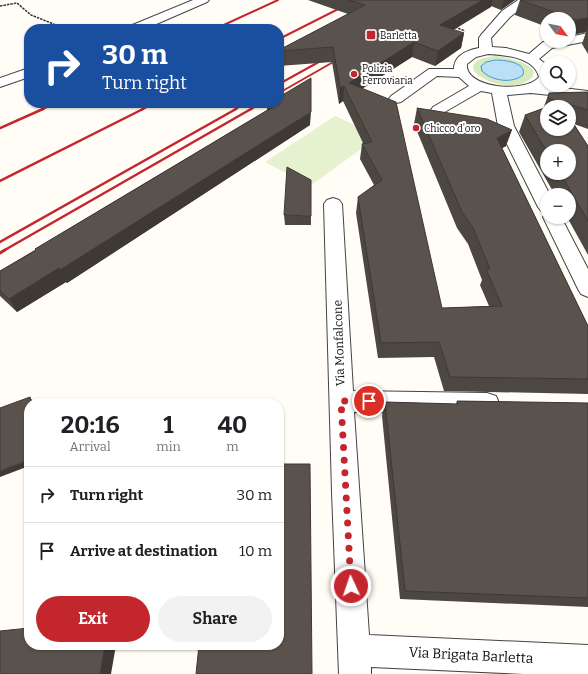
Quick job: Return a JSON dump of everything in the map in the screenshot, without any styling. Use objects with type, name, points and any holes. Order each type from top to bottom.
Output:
[{"type":"street","points":[[146,24],[203,0]]},
{"type":"street","points":[[486,51],[485,38],[506,14],[526,0]]},
{"type":"street","points":[[531,59],[548,46],[588,38]]},
{"type":"street","points":[[540,65],[531,59],[510,52],[486,51],[467,56],[462,61],[460,66],[462,73],[469,80],[480,86],[499,91],[511,92],[531,89],[588,95]]},
{"type":"street","points":[[396,99],[434,72],[462,73]]},
{"type":"street","points":[[0,83],[24,74]]},
{"type":"street","points":[[531,89],[540,84]]},
{"type":"street","points":[[438,110],[480,86]]},
{"type":"street","points":[[576,86],[588,91]]},
{"type":"street","points":[[499,91],[506,126],[540,193]]},
{"type":"street","name":"Via Monfalcone","points":[[333,204],[341,401],[355,662]]},
{"type":"street","points":[[556,224],[588,289]]},
{"type":"street","points":[[341,401],[507,404]]},
{"type":"street","name":"Via Brigata Barletta","points":[[355,662],[588,661]]},
{"type":"path","points":[[0,6],[16,3],[31,15],[54,24]]},
{"type":"path","points":[[449,25],[466,31]]},
{"type":"green space","points":[[497,56],[523,63],[533,70],[533,75],[529,80],[523,83],[508,85],[492,82],[479,76],[474,71],[473,66],[480,59]],"holes":[[[496,60],[504,60],[516,64],[523,68],[524,74],[515,80],[509,81],[491,77],[482,71],[482,64]]]},
{"type":"green space","points":[[335,116],[379,136],[310,186],[265,162]]},
{"type":"water","points":[[495,60],[509,61],[522,67],[523,75],[513,80],[502,80],[491,77],[482,71],[481,66],[486,62]]},
{"type":"building","points":[[349,0],[483,0],[440,25],[464,33],[438,51],[414,42],[349,83],[396,102],[442,308],[502,306],[486,269],[490,269],[473,228],[462,212],[417,108],[487,119],[512,130],[497,138],[588,326],[588,379],[450,377],[439,342],[381,343],[358,197],[382,180],[362,144],[372,142],[344,86],[340,88],[333,47],[284,51],[284,47],[365,5]]},
{"type":"building","points":[[520,0],[588,0],[588,18],[576,20],[576,12],[554,12]]},
{"type":"building","points":[[311,78],[311,112],[60,270],[59,268],[9,299],[0,291],[0,271],[271,108],[284,108],[284,94]]},
{"type":"building","points":[[588,92],[588,110],[576,106],[576,100],[555,100],[548,98],[549,93]]},
{"type":"building","points":[[540,110],[540,136],[576,136],[576,128],[588,146],[588,221],[576,200],[576,188],[569,188],[564,180],[576,180],[576,144],[542,144],[525,115]]},
{"type":"building","points":[[287,167],[311,180],[311,216],[284,215]]},
{"type":"building","points":[[24,399],[24,462],[0,471],[0,408]]},
{"type":"building","points":[[457,401],[588,403],[588,598],[405,591],[385,402],[458,404]]},
{"type":"building","points":[[284,464],[310,464],[312,674],[196,674],[198,650],[284,650]]},
{"type":"building","points":[[24,629],[24,650],[104,650],[100,674],[0,674],[0,631]]},
{"type":"railway","points":[[226,24],[278,0]]},
{"type":"railway","points":[[284,36],[356,0]]},
{"type":"railway","points":[[284,90],[342,57]]},
{"type":"railway","points":[[284,81],[326,58]]},
{"type":"railway","points":[[141,110],[145,108]]},
{"type":"railway","points":[[0,128],[43,109]]},
{"type":"railway","points":[[0,181],[143,109]]},
{"type":"railway","points":[[0,242],[236,109]]},
{"type":"railway","points":[[3,251],[251,109]]},
{"type":"railway","points":[[0,253],[5,250]]},
{"type":"place","name":"Barletta","points":[[371,35]]},
{"type":"place","name":"Polizia Ferroviaria","points":[[354,74]]},
{"type":"place","name":"Chicco d'oro","points":[[416,128]]},
{"type":"route","points":[[351,586],[341,401],[369,401]]}]
